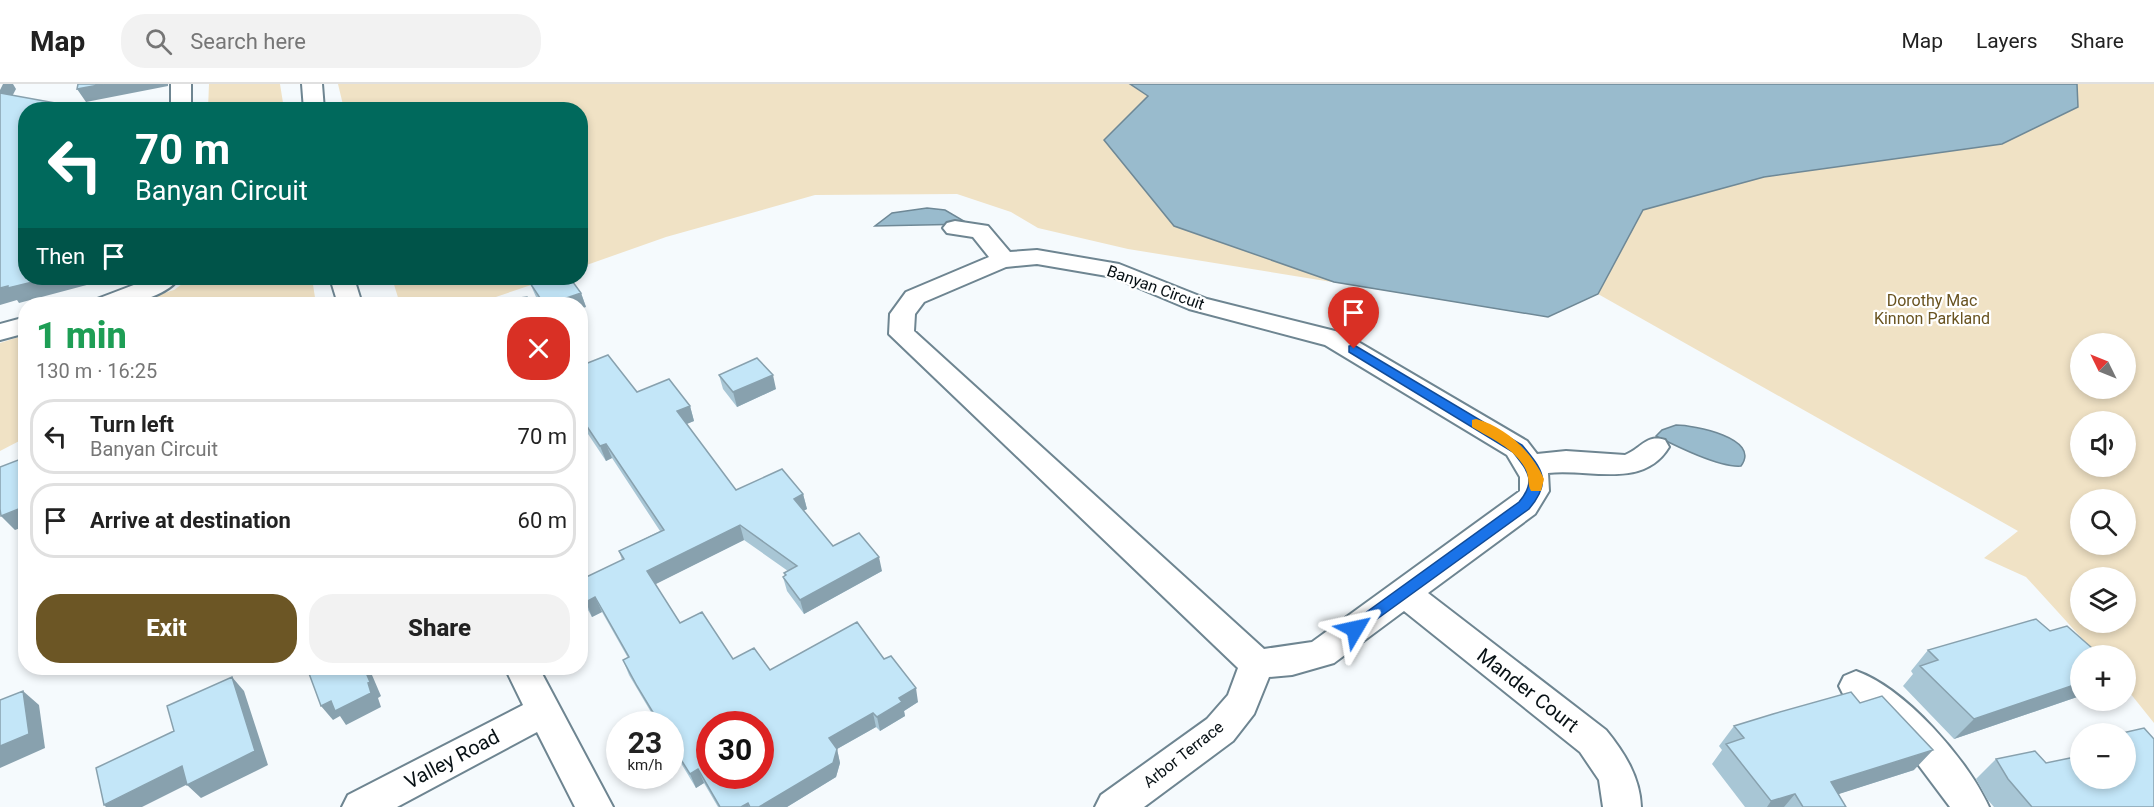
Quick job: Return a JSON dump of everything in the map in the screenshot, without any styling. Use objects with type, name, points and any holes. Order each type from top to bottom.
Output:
[{"type":"street","points":[[180,84],[181,102]]},
{"type":"street","points":[[312,84],[313,102]]},
{"type":"street","points":[[955,228],[980,231],[994,245],[1002,260]]},
{"type":"street","name":"Banyan Circuit","points":[[1257,664],[902,334],[900,321],[904,308],[915,297],[1002,260],[1037,257],[1119,271],[1198,304],[1334,339],[1517,448],[1531,465]]},
{"type":"street","points":[[125,297],[155,285]]},
{"type":"street","points":[[0,332],[18,327]]},
{"type":"street","points":[[1257,664],[1292,661],[1322,653],[1405,593],[1531,500],[1537,479],[1531,465],[1566,461],[1628,465],[1640,460],[1655,447]]},
{"type":"street","name":"Mander Court","points":[[1405,593],[1593,741],[1613,765],[1622,807]]},
{"type":"street","name":"Arbor Terrace","points":[[1114,807],[1220,730],[1242,703],[1257,664]]},
{"type":"street","points":[[526,675],[594,807]]},
{"type":"street","points":[[1856,686],[1915,732],[1953,779],[1970,807]]},
{"type":"street","name":"Valley Road","points":[[361,807],[544,711]]},
{"type":"green space","points":[[209,84],[280,84],[283,102],[208,102]]},
{"type":"green space","name":"Dorothy Mac Kinnon Parkland","points":[[338,84],[2154,84],[2154,723],[2136,700],[2136,645],[2088,645],[2077,633],[2136,633],[2136,567],[2070,567],[2070,625],[2026,577],[1984,558],[2018,531],[1598,294],[1548,317],[1128,249],[1038,228],[1011,212],[957,194],[815,195],[666,237],[588,265],[588,102],[342,102]]},
{"type":"green space","points":[[181,285],[313,285],[315,297],[150,297],[174,290]]},
{"type":"green space","points":[[394,285],[531,285],[496,297],[398,297]]},
{"type":"green space","points":[[18,337],[18,442],[0,451],[0,343]]},
{"type":"water","points":[[1130,84],[2077,84],[2078,107],[2002,144],[1764,177],[1643,210],[1598,294],[1548,317],[1334,282],[1174,226],[1104,140],[1148,96]]},
{"type":"water","points":[[927,208],[945,210],[969,224],[875,226],[892,213]]},
{"type":"water","points":[[1676,425],[1696,427],[1723,435],[1734,441],[1742,448],[1745,456],[1741,466],[1710,460],[1656,436],[1662,430]]},
{"type":"building","points":[[78,84],[104,84],[77,89]]},
{"type":"building","points":[[0,93],[50,102],[18,102],[18,285],[20,285],[0,288]]},
{"type":"building","points":[[531,285],[575,285],[581,293],[569,297],[539,297]]},
{"type":"building","points":[[608,355],[637,392],[669,379],[690,406],[677,411],[736,490],[782,469],[803,494],[794,499],[833,546],[859,533],[879,557],[800,600],[783,577],[786,575],[784,573],[797,566],[740,525],[647,571],[680,623],[702,612],[733,659],[754,648],[770,670],[857,622],[884,659],[891,656],[916,688],[899,698],[902,702],[877,717],[873,713],[829,738],[837,749],[833,763],[759,807],[750,807],[748,803],[741,807],[720,807],[710,789],[774,789],[774,711],[696,711],[696,770],[690,774],[684,764],[684,711],[652,711],[623,660],[629,657],[595,597],[588,601],[588,576],[624,559],[619,551],[664,530],[606,444],[600,446],[588,428],[588,363]]},
{"type":"building","points":[[757,358],[773,375],[733,392],[719,375]]},
{"type":"building","points":[[18,460],[18,509],[1,516],[0,509],[0,467]]},
{"type":"building","points":[[2036,619],[2050,631],[2067,626],[2070,633],[2075,633],[2089,645],[2070,645],[2070,686],[1974,719],[1920,666],[1938,660],[1928,650]]},
{"type":"building","points":[[310,675],[367,675],[371,693],[335,711],[331,701],[321,706]]},
{"type":"building","points":[[232,677],[255,751],[187,785],[182,766],[104,805],[96,768],[174,731],[167,706]]},
{"type":"building","points":[[23,691],[29,734],[0,746],[0,700]]},
{"type":"building","points":[[1851,692],[1860,703],[1882,696],[1933,750],[1831,782],[1846,807],[1803,807],[1795,794],[1771,801],[1726,744],[1744,738],[1734,726]]},
{"type":"building","points":[[2144,728],[2154,739],[2154,807],[2032,807],[2008,779],[1996,759],[2035,751],[2046,763],[2070,758],[2070,789],[2136,789],[2136,730]]},
{"type":"slow traffic","points":[[1476,423],[1517,448],[1531,465],[1537,479],[1536,488]]},
{"type":"route","points":[[1354,349],[1517,448],[1531,465],[1537,479],[1535,493],[1524,506],[1355,629]]}]
